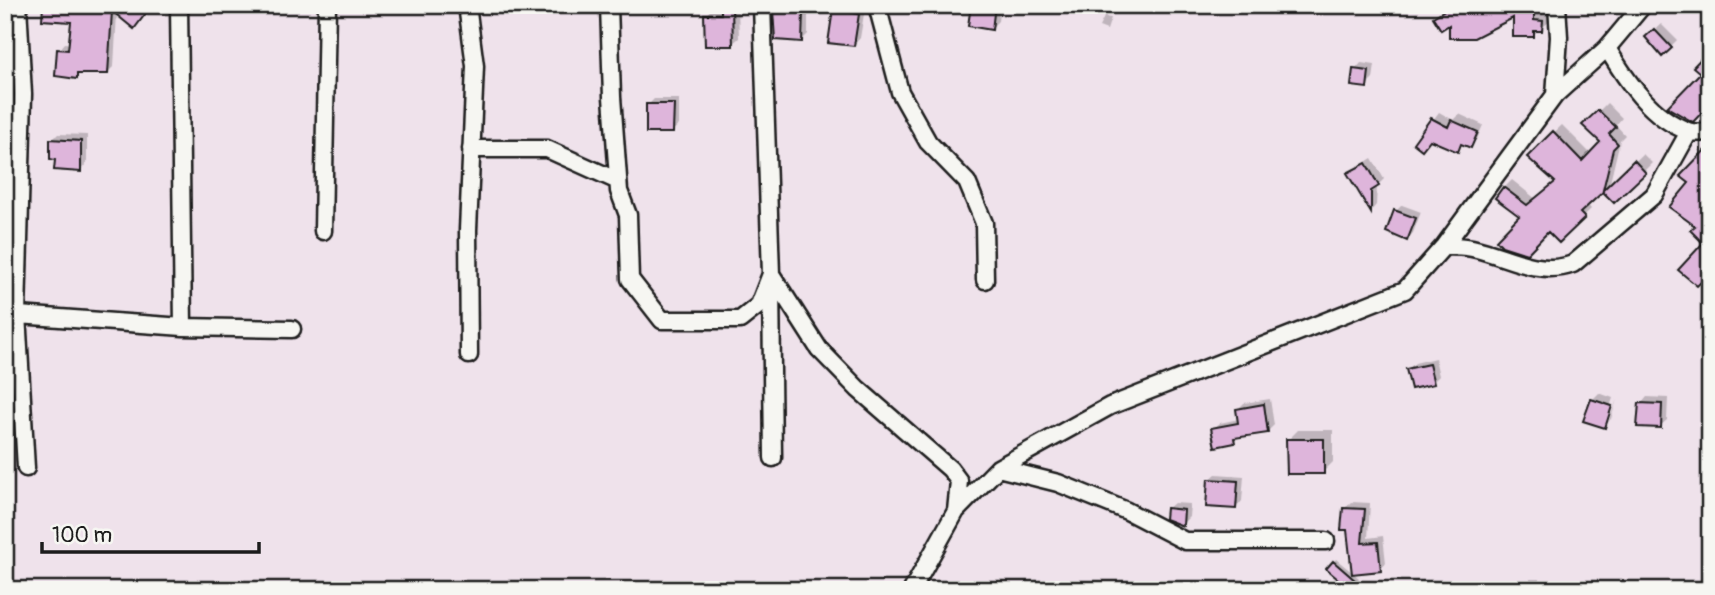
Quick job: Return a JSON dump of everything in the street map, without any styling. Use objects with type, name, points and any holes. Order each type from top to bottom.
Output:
[{"type":"street","points":[[18,5],[23,94],[11,314],[26,468]]},
{"type":"street","points":[[180,5],[183,327]]},
{"type":"street","points":[[323,231],[327,5]]},
{"type":"street","points":[[467,5],[475,66],[468,230],[469,355]]},
{"type":"street","points":[[609,5],[618,181],[628,215],[630,279],[662,320],[740,320],[759,304],[771,274]]},
{"type":"street","points":[[762,5],[771,274],[773,458]]},
{"type":"street","points":[[877,5],[900,92],[928,142],[967,182],[984,223],[985,280]]},
{"type":"street","points":[[1555,95],[1559,37],[1557,5]]},
{"type":"street","points":[[912,590],[956,511],[998,468],[1110,406],[1405,290],[1444,246],[1555,95],[1607,48],[1643,5]]},
{"type":"street","points":[[1607,48],[1634,88],[1659,114],[1689,132],[1710,132]]},
{"type":"street","points":[[1444,246],[1471,247],[1529,267],[1560,269],[1573,264],[1654,195],[1689,132]]},
{"type":"street","points":[[471,149],[547,149],[618,181]]},
{"type":"street","points":[[771,274],[819,349],[858,389],[950,469],[959,481],[956,511]]},
{"type":"street","points":[[11,314],[183,327],[292,329]]},
{"type":"street","points":[[998,468],[1058,484],[1127,511],[1185,541],[1326,541]]},
{"type":"building","points":[[43,5],[152,5],[134,29],[112,11],[108,74],[77,74],[77,79],[55,76],[57,49],[68,50],[71,22],[42,20]]},
{"type":"building","points":[[721,5],[732,5],[733,46],[705,46],[704,14],[721,14]]},
{"type":"building","points":[[776,5],[799,5],[799,12],[803,12],[802,42],[775,40],[773,10]]},
{"type":"building","points":[[971,5],[995,5],[992,30],[968,26]]},
{"type":"building","points":[[1453,5],[1509,5],[1513,13],[1513,10],[1534,11],[1534,20],[1543,21],[1542,31],[1534,31],[1534,37],[1513,37],[1513,18],[1474,38],[1449,38],[1449,25],[1441,30],[1433,17]]},
{"type":"building","points":[[833,9],[859,14],[854,46],[828,43]]},
{"type":"building","points":[[1654,29],[1672,48],[1662,57],[1645,37]]},
{"type":"building","points":[[1710,49],[1710,104],[1693,122],[1667,107],[1700,73],[1693,67]]},
{"type":"building","points":[[1353,69],[1369,71],[1367,88],[1351,86]]},
{"type":"building","points":[[646,104],[674,104],[673,133],[646,133]]},
{"type":"building","points":[[1598,110],[1616,127],[1609,134],[1618,144],[1613,149],[1603,190],[1634,160],[1646,173],[1614,203],[1603,192],[1580,213],[1585,218],[1559,243],[1548,232],[1527,254],[1502,246],[1496,240],[1519,216],[1495,198],[1503,187],[1527,205],[1555,182],[1527,157],[1553,131],[1582,161],[1600,142],[1582,125]]},
{"type":"building","points":[[1431,118],[1448,127],[1451,120],[1478,132],[1471,148],[1461,144],[1458,152],[1430,140],[1422,150],[1413,143]]},
{"type":"building","points":[[50,139],[81,141],[81,172],[54,170],[55,160],[50,159]]},
{"type":"building","points":[[1710,145],[1710,273],[1697,286],[1678,270],[1703,243],[1690,230],[1695,226],[1669,207],[1689,183],[1680,176]]},
{"type":"building","points":[[1366,163],[1379,186],[1371,191],[1371,213],[1347,173]]},
{"type":"building","points":[[1394,210],[1416,218],[1407,241],[1386,232]]},
{"type":"building","points":[[1429,364],[1434,384],[1411,389],[1406,369]]},
{"type":"building","points":[[1591,399],[1612,406],[1605,428],[1583,421]]},
{"type":"building","points":[[1639,403],[1662,404],[1661,428],[1637,427]]},
{"type":"building","points":[[1264,404],[1268,433],[1234,438],[1235,443],[1215,447],[1211,428],[1238,423],[1236,409]]},
{"type":"building","points":[[1286,439],[1324,439],[1324,474],[1287,474]]},
{"type":"building","points":[[1208,479],[1238,481],[1236,509],[1206,507]]},
{"type":"building","points":[[1166,508],[1184,510],[1183,526],[1165,519]]},
{"type":"building","points":[[1343,508],[1365,509],[1362,543],[1378,542],[1381,571],[1352,574],[1347,530],[1341,530]]},
{"type":"building","points":[[1333,561],[1357,582],[1351,590],[1326,569]]}]
